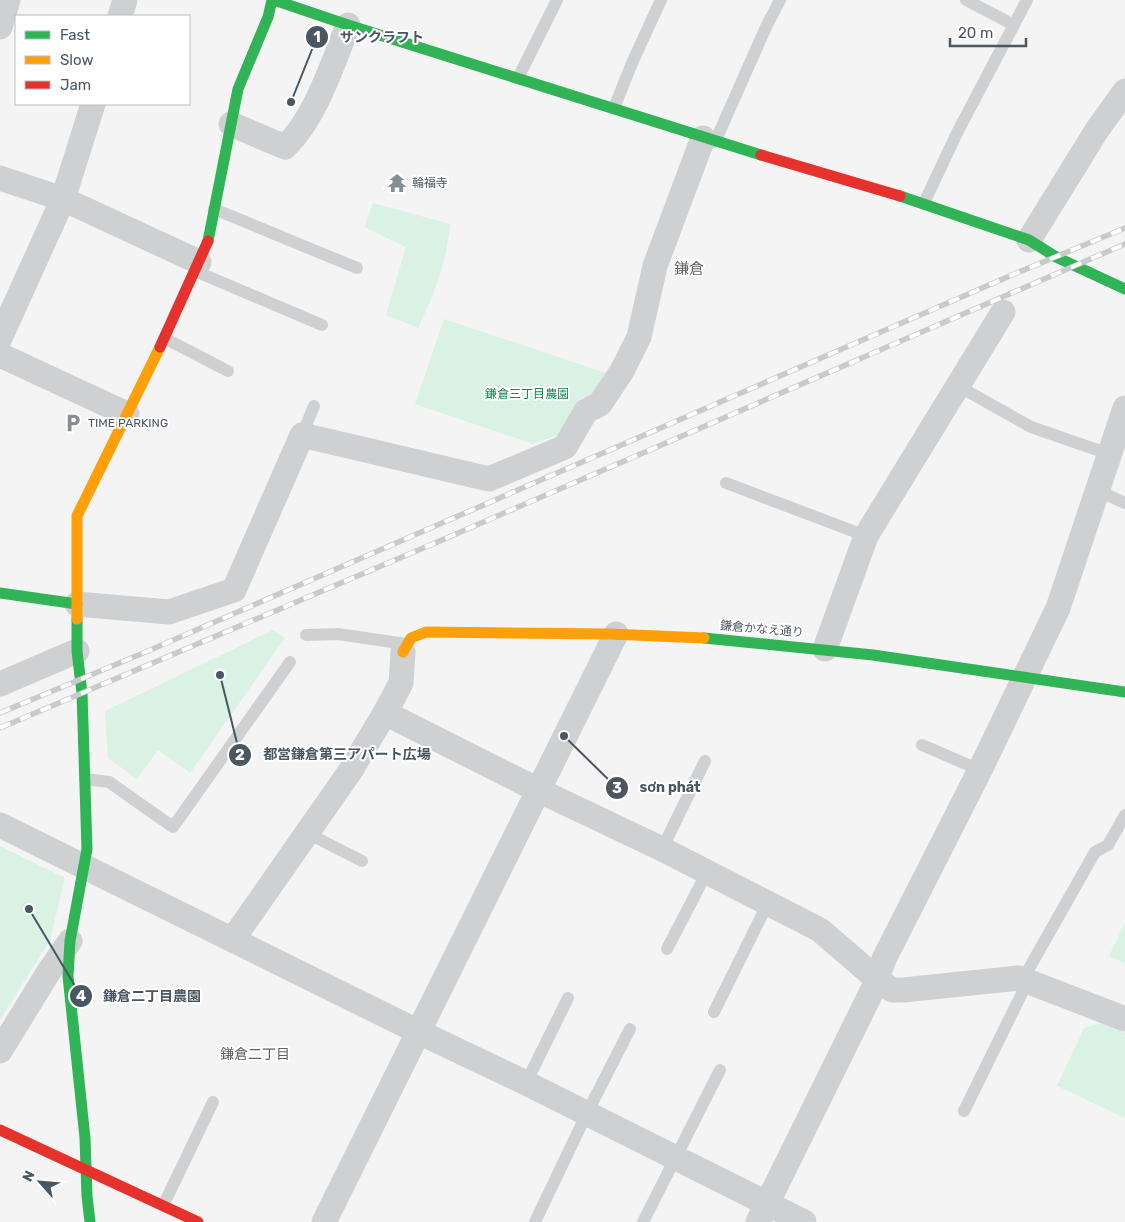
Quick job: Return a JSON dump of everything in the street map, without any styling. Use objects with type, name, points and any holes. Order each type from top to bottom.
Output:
[{"type":"street","points":[[0,27],[8,0]]},
{"type":"street","points":[[120,15],[125,0]]},
{"type":"street","points":[[90,1222],[86,1171],[86,1138],[68,976],[70,941],[87,850],[82,693],[77,651],[77,516],[164,338],[207,244],[238,89],[268,17],[273,0],[709,140],[924,203],[1029,240],[1056,257],[1125,289]]},
{"type":"street","points":[[231,124],[285,147],[294,138],[323,90],[348,25]]},
{"type":"street","points":[[1029,240],[1097,130],[1125,91]]},
{"type":"street","points":[[0,338],[63,198],[93,105]]},
{"type":"street","points":[[0,593],[77,604],[169,612],[234,590],[302,435],[489,479],[565,447],[586,412],[600,404],[622,371],[639,337],[655,266],[709,140]]},
{"type":"street","points":[[0,178],[63,198],[197,267]]},
{"type":"street","points":[[825,649],[866,536],[1003,312]]},
{"type":"street","points":[[0,355],[127,414]]},
{"type":"street","points":[[763,1213],[877,979],[884,959],[980,770],[1058,608],[1125,408]]},
{"type":"street","name":"鎌倉かなえ通り","points":[[405,648],[411,638],[426,632],[616,634],[719,638],[825,649],[1125,692]]},
{"type":"street","points":[[324,1222],[616,634]]},
{"type":"street","points":[[233,939],[351,770],[385,713],[401,683],[405,648]]},
{"type":"street","points":[[0,684],[77,651]]},
{"type":"street","points":[[385,713],[538,790],[662,849],[820,930],[892,990],[1026,980],[1125,1018]]},
{"type":"street","points":[[0,825],[674,1157],[763,1213],[804,1222]]},
{"type":"street","points":[[0,1051],[70,941]]},
{"type":"street","points":[[0,1130],[198,1222]]},
{"type":"lane","points":[[518,78],[556,0]]},
{"type":"lane","points":[[614,108],[632,63],[662,0]]},
{"type":"lane","points":[[709,140],[780,0]]},
{"type":"lane","points":[[966,0],[1014,25]]},
{"type":"lane","points":[[924,203],[958,131],[1027,0]]},
{"type":"lane","points":[[214,209],[356,268]]},
{"type":"lane","points":[[197,267],[322,325]]},
{"type":"lane","points":[[164,338],[228,371]]},
{"type":"lane","points":[[958,386],[1031,427],[1109,454]]},
{"type":"lane","points":[[302,435],[314,406]]},
{"type":"lane","points":[[726,483],[866,536]]},
{"type":"lane","points":[[1097,490],[1125,503]]},
{"type":"lane","points":[[306,635],[338,634],[405,648]]},
{"type":"lane","points":[[84,779],[109,782],[173,828],[290,662]]},
{"type":"lane","points":[[922,745],[980,770]]},
{"type":"lane","points":[[662,849],[705,761]]},
{"type":"lane","points":[[964,1111],[1026,980],[1095,852],[1108,844],[1125,815]]},
{"type":"lane","points":[[307,833],[362,861]]},
{"type":"lane","points":[[667,949],[707,872]]},
{"type":"lane","points":[[714,1012],[768,903]]},
{"type":"lane","points":[[526,1083],[568,998]]},
{"type":"lane","points":[[535,1222],[587,1113],[630,1030]]},
{"type":"lane","points":[[643,1222],[674,1157],[720,1070]]},
{"type":"lane","points":[[163,1206],[213,1102]]},
{"type":"green space","points":[[373,203],[450,224],[439,278],[418,328],[386,315],[406,247],[364,227]]},
{"type":"green space","name":"鎌倉三丁目農園","points":[[444,319],[606,373],[594,394],[580,398],[559,435],[533,444],[415,404]]},
{"type":"green space","points":[[273,630],[285,638],[190,773],[158,750],[137,779],[108,758],[105,711]]},
{"type":"green space","points":[[0,846],[65,878],[50,940],[0,1020]]},
{"type":"green space","points":[[1125,923],[1125,963],[1109,956]]},
{"type":"green space","points":[[1102,1023],[1125,1033],[1125,1118],[1057,1086],[1084,1028]]},
{"type":"railway","points":[[0,713],[148,651],[1012,275],[1125,228]]},
{"type":"railway","points":[[0,728],[442,540],[1125,244]]},
{"type":"traffic: fast","points":[[208,241],[238,89],[268,17],[272,0]]},
{"type":"traffic: fast","points":[[274,0],[761,155]]},
{"type":"traffic: fast","points":[[900,196],[1029,240],[1056,257],[1125,289]]},
{"type":"traffic: fast","points":[[0,593],[77,604]]},
{"type":"traffic: fast","points":[[77,619],[77,651],[82,693],[87,849],[70,941],[68,976],[85,1138],[90,1222]]},
{"type":"traffic: fast","points":[[704,638],[873,655],[1125,692]]},
{"type":"traffic: slow","points":[[77,619],[77,516],[160,347]]},
{"type":"traffic: slow","points":[[403,652],[411,638],[426,632],[610,634],[704,638]]},
{"type":"traffic: jam","points":[[761,155],[900,196]]},
{"type":"traffic: jam","points":[[160,347],[208,241]]},
{"type":"traffic: jam","points":[[0,1130],[198,1222]]},
{"type":"place","name":"サンクラフト","points":[[291,102]]},
{"type":"place","name":"輪福寺","points":[[397,183]]},
{"type":"place","name":"TIME PARKING","points":[[73,423]]},
{"type":"place","name":"都営鎌倉第三アパート広場","points":[[220,675]]},
{"type":"place","name":"sơn phát","points":[[564,736]]},
{"type":"place","name":"鎌倉二丁目農園","points":[[29,909]]},
{"type":"district","name":"鎌倉","points":[[689,269]]},
{"type":"district","name":"鎌倉二丁目","points":[[255,1054]]}]
